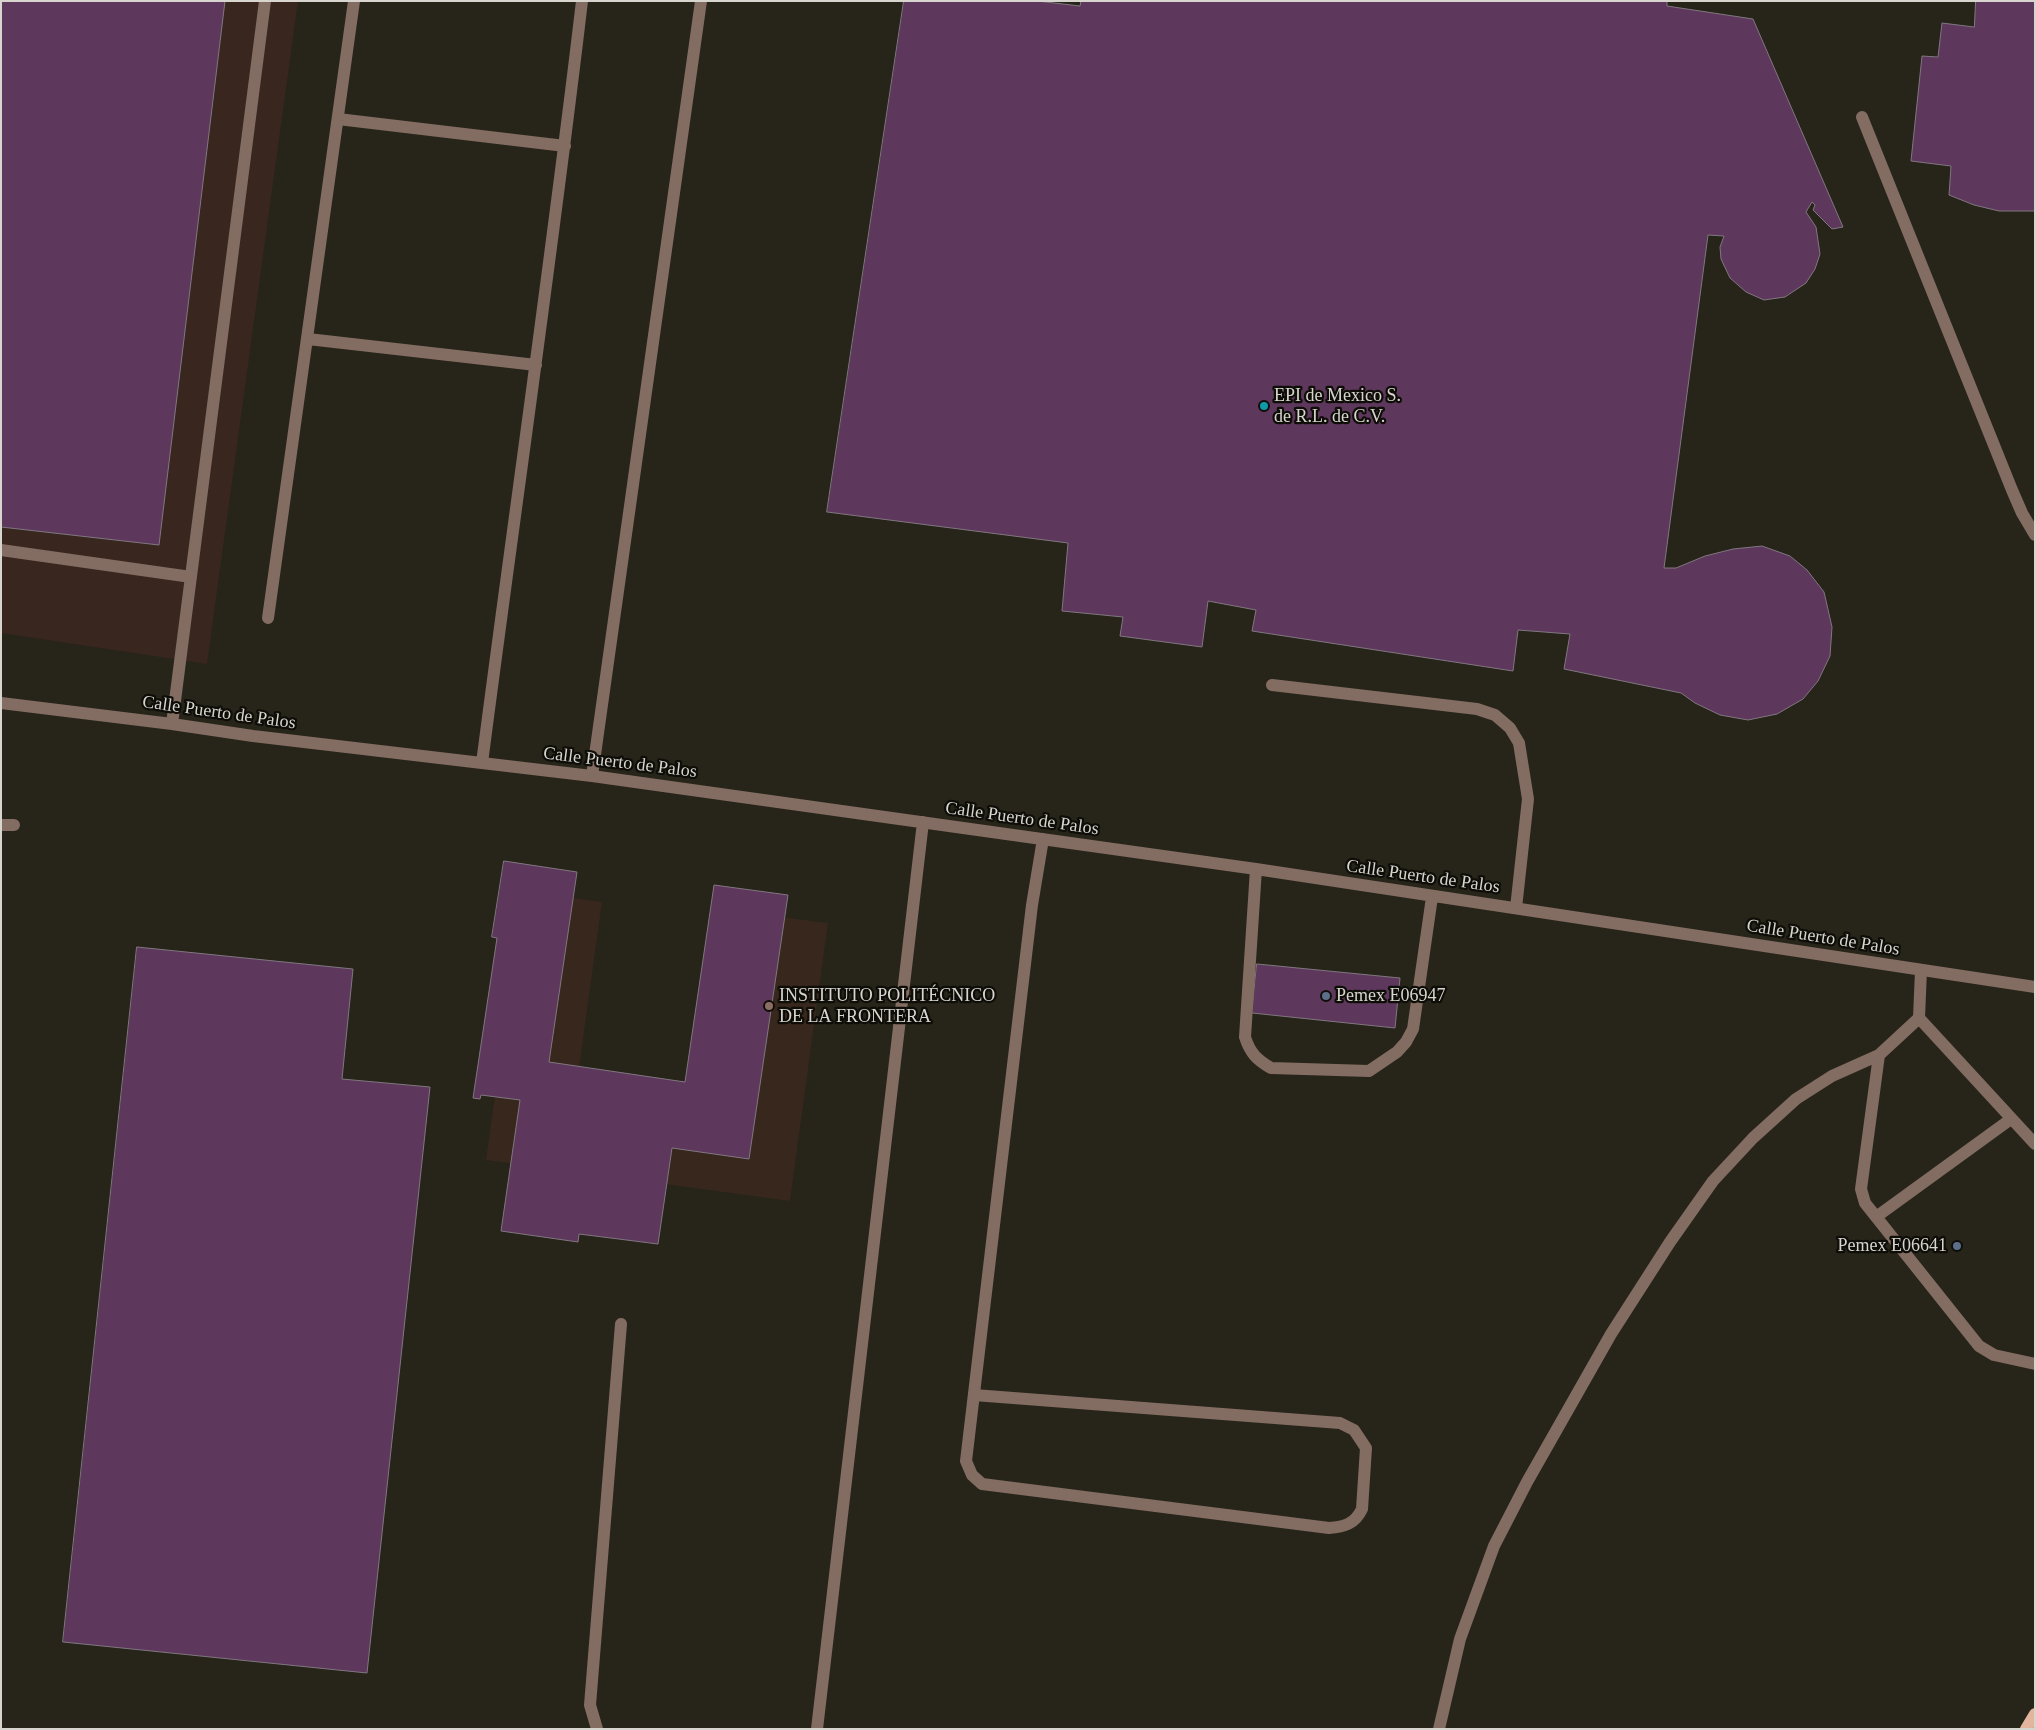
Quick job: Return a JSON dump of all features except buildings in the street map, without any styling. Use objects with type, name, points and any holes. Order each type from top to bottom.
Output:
[{"type":"main road","points":[[2026,1729],[2035,1714]]},
{"type":"street","points":[[172,724],[265,1]]},
{"type":"street","points":[[268,618],[354,1]]},
{"type":"street","points":[[482,764],[515,506],[565,146],[582,1]]},
{"type":"street","points":[[592,776],[701,1]]},
{"type":"street","points":[[1862,117],[2022,513],[2035,535]]},
{"type":"street","points":[[338,120],[565,146]]},
{"type":"street","points":[[308,339],[536,364]]},
{"type":"street","points":[[1,550],[191,577]]},
{"type":"street","points":[[1272,685],[1477,709],[1495,715],[1510,728],[1518,743],[1528,799],[1516,908]]},
{"type":"street","name":"Calle Puerto de Palos","points":[[1,703],[253,736],[592,776],[923,822],[1516,908],[2035,987]]},
{"type":"street","points":[[818,1729],[923,822]]},
{"type":"street","points":[[974,1395],[1340,1423],[1354,1430],[1364,1441],[1366,1448],[1362,1509],[1358,1517],[1352,1522],[1343,1527],[1329,1528],[982,1484],[972,1475],[966,1461],[1032,905],[1043,840]]},
{"type":"street","points":[[1256,870],[1245,1036],[1249,1050],[1258,1060],[1271,1068],[1369,1071],[1397,1052],[1406,1042],[1413,1029],[1432,897]]},
{"type":"street","points":[[1921,970],[1919,1018],[2035,1144]]},
{"type":"street","points":[[1439,1729],[1460,1639],[1494,1546],[1527,1482],[1611,1334],[1670,1242],[1713,1181],[1753,1138],[1796,1099],[1832,1076],[1879,1055],[1919,1018]]},
{"type":"street","points":[[1879,1055],[1862,1189],[1865,1202],[1979,1346],[1994,1355],[2035,1364]]},
{"type":"street","points":[[1876,1217],[2011,1119]]},
{"type":"street","points":[[597,1729],[590,1706],[621,1324]]},
{"type":"shaded area","points":[[1,1],[298,1],[207,664],[1,633]]},
{"type":"shaded area","name":"INSTITUTO POLITÉCNICO DE LA FRONTERA","points":[[523,891],[602,902],[576,1090],[707,1107],[735,911],[828,923],[790,1201],[486,1160]]},
{"type":"place","name":"EPI de Mexico S. de R.L. de C.V.","points":[[1264,406]]},
{"type":"place","name":"Pemex E06947","points":[[1326,996]]},
{"type":"place","name":"INSTITUTO POLITÉCNICO DE LA FRONTERA","points":[[769,1006]]},
{"type":"place","name":"Pemex E06641","points":[[1957,1246]]}]
